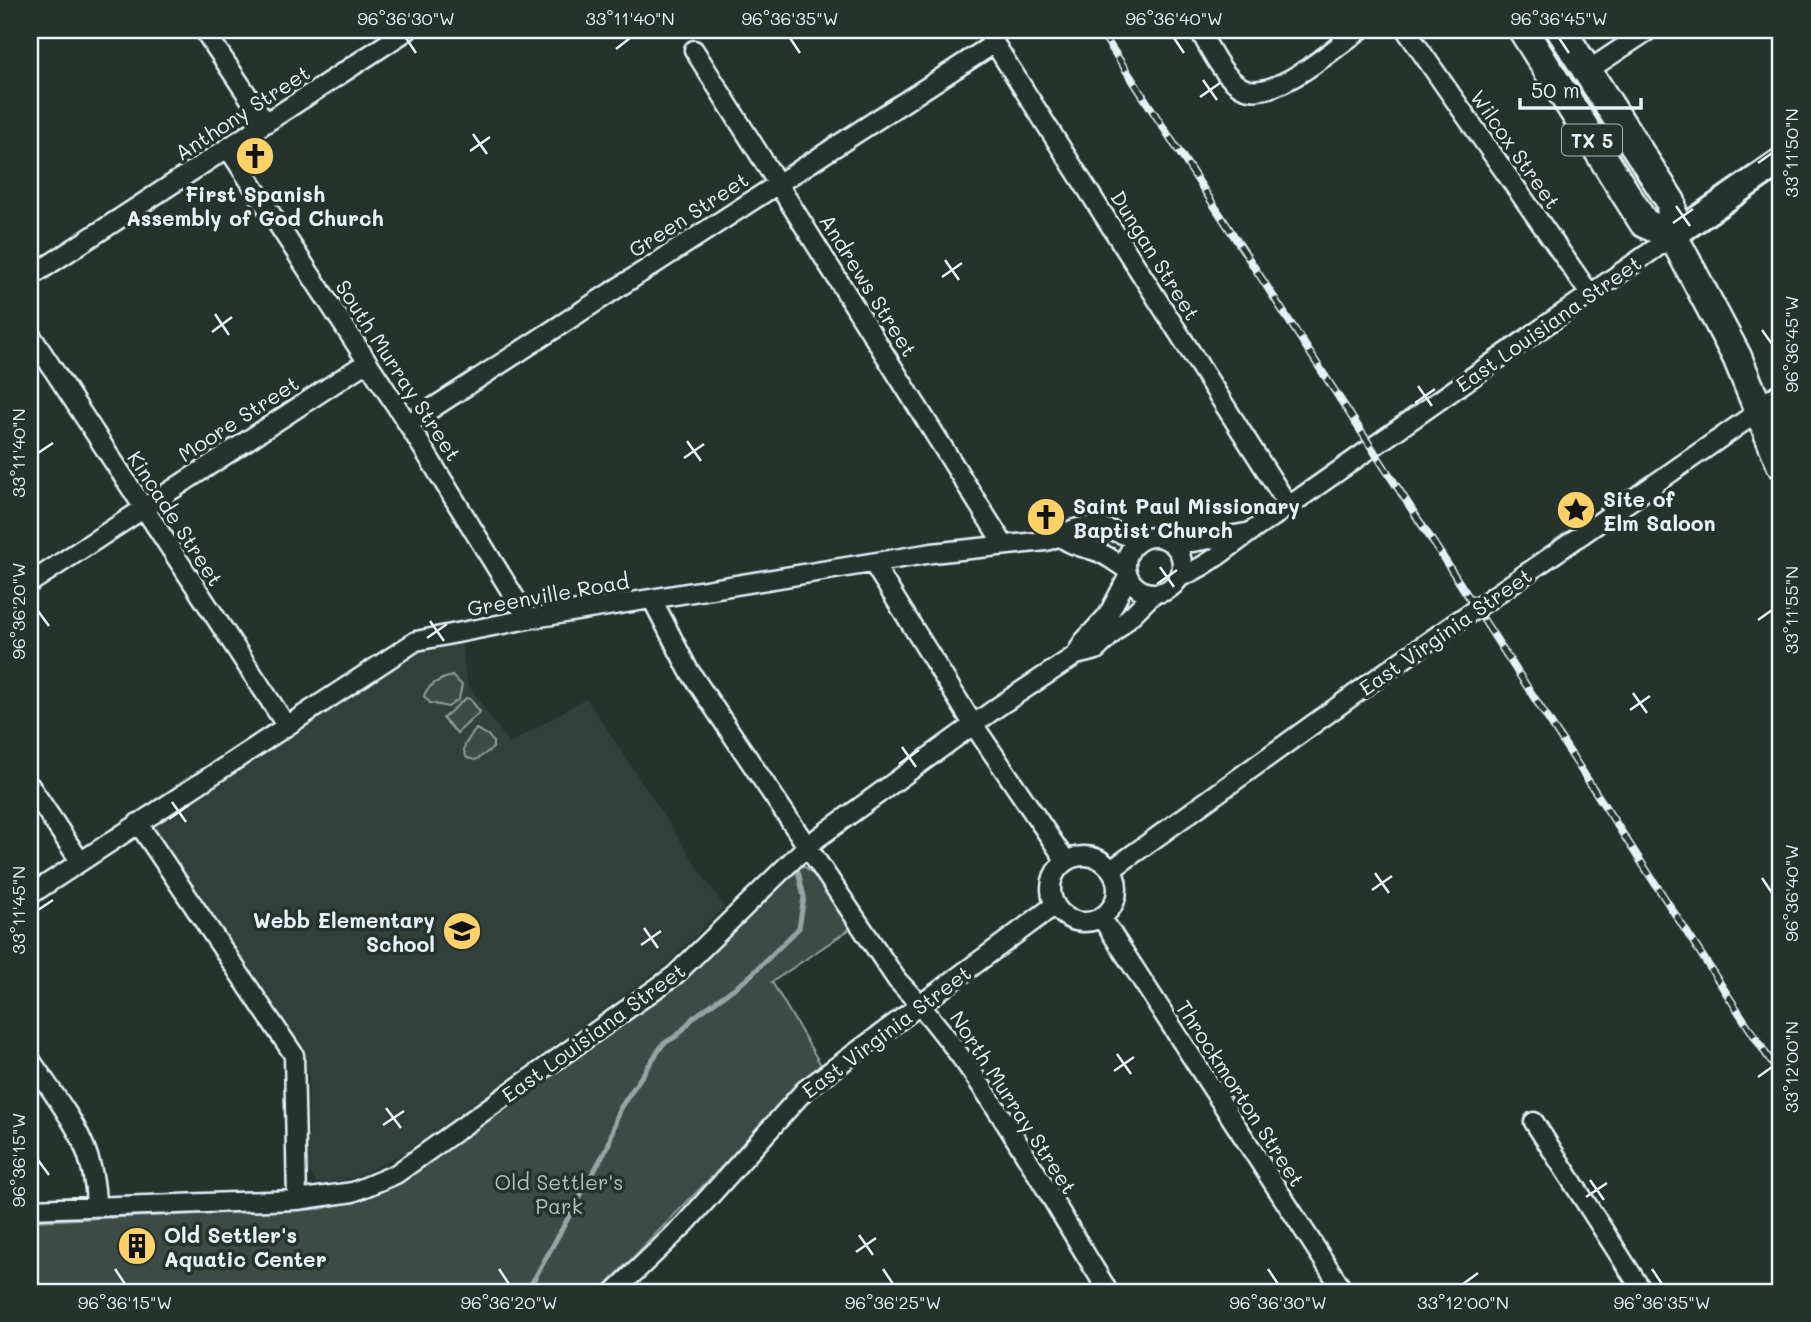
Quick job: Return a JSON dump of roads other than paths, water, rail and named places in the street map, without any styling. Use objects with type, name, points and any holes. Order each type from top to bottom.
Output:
[{"type":"main road","name":"TX 5","points":[[1522,30],[1644,223],[1673,236]]},
{"type":"main road","name":"TX 5","points":[[1561,30],[1671,202],[1673,236],[1770,403],[1781,464]]},
{"type":"main road","name":"East Louisiana Street","points":[[1673,236],[1781,161]]},
{"type":"street","points":[[204,30],[266,124]]},
{"type":"street","name":"Anthony Street","points":[[30,277],[408,30]]},
{"type":"street","points":[[1199,30],[1229,76],[1249,90],[1278,88],[1360,30]]},
{"type":"street","name":"Wilcox Street","points":[[1406,30],[1590,294]]},
{"type":"street","points":[[1587,71],[1649,30]]},
{"type":"street","name":"Green Street","points":[[408,424],[778,183],[991,37]]},
{"type":"street","name":"Dungan Street","points":[[991,37],[1288,505]]},
{"type":"street","name":"Andrews Street","points":[[694,50],[1004,545]]},
{"type":"street","name":"South Murray Street","points":[[228,148],[408,424],[528,619]]},
{"type":"street","name":"East Louisiana Street","points":[[1180,577],[1208,564],[1236,545],[1246,533],[1673,236]]},
{"type":"street","name":"Kincade Street","points":[[30,334],[141,508],[286,725]]},
{"type":"street","name":"Moore Street","points":[[30,583],[367,362]]},
{"type":"street","name":"East Virginia Street","points":[[1111,870],[1375,679],[1770,403]]},
{"type":"street","name":"Greenville Road","points":[[30,895],[416,641],[528,619],[873,563],[1062,538],[1077,528],[1118,531],[1139,541]]},
{"type":"street","name":"East Louisiana Street","points":[[1170,541],[1193,542],[1246,533]]},
{"type":"street","points":[[1154,537],[1170,541],[1180,553],[1180,577],[1169,589],[1154,593],[1139,589],[1127,573],[1128,553],[1139,541],[1154,537]]},
{"type":"street","name":"Greenville Road","points":[[1062,538],[1076,548],[1088,548],[1107,556],[1127,573]]},
{"type":"street","points":[[873,563],[973,724],[1066,860]]},
{"type":"street","name":"East Louisiana Street","points":[[1076,655],[1083,642],[1108,615],[1127,573]]},
{"type":"street","name":"East Louisiana Street","points":[[30,1209],[327,1197],[368,1187],[410,1165],[675,975],[808,845],[973,724],[1076,655],[1096,650],[1154,593]]},
{"type":"street","points":[[652,599],[688,669],[808,845]]},
{"type":"street","points":[[30,786],[80,861]]},
{"type":"street","points":[[138,823],[294,1055],[297,1200]]},
{"type":"street","name":"North Murray Street","points":[[808,845],[897,980],[934,1020],[1002,1120],[1105,1286]]},
{"type":"street","points":[[1087,856],[1098,858],[1111,870],[1117,883],[1117,894],[1114,904],[1101,917],[1087,922],[1076,921],[1066,917],[1055,905],[1051,889],[1053,878],[1066,860],[1087,856]]},
{"type":"street","name":"East Virginia Street","points":[[614,1292],[685,1224],[805,1090],[1055,905]]},
{"type":"street","name":"Throckmorton Street","points":[[1101,917],[1344,1292]]},
{"type":"street","points":[[30,1059],[86,1147],[94,1170],[96,1206]]},
{"type":"street","points":[[1534,1122],[1643,1292]]},
{"type":"waterway","points":[[527,1292],[608,1146],[619,1110],[663,1044],[678,1035],[694,1017],[747,979],[799,928],[804,897],[798,871]]},
{"type":"railway","points":[[1100,30],[1781,1077]]},
{"type":"place","name":"First Spanish Assembly of God Church","points":[[255,156]]},
{"type":"place","name":"Site of Elm Saloon","points":[[1576,510]]},
{"type":"place","name":"Saint Paul Missionary Baptist Church","points":[[1046,517]]},
{"type":"place","name":"Webb Elementary School","points":[[462,931]]},
{"type":"place","name":"Old Settler's Aquatic Center","points":[[137,1246]]},
{"type":"park label","name":"Old Settler's Park","points":[[559,1193]]}]
